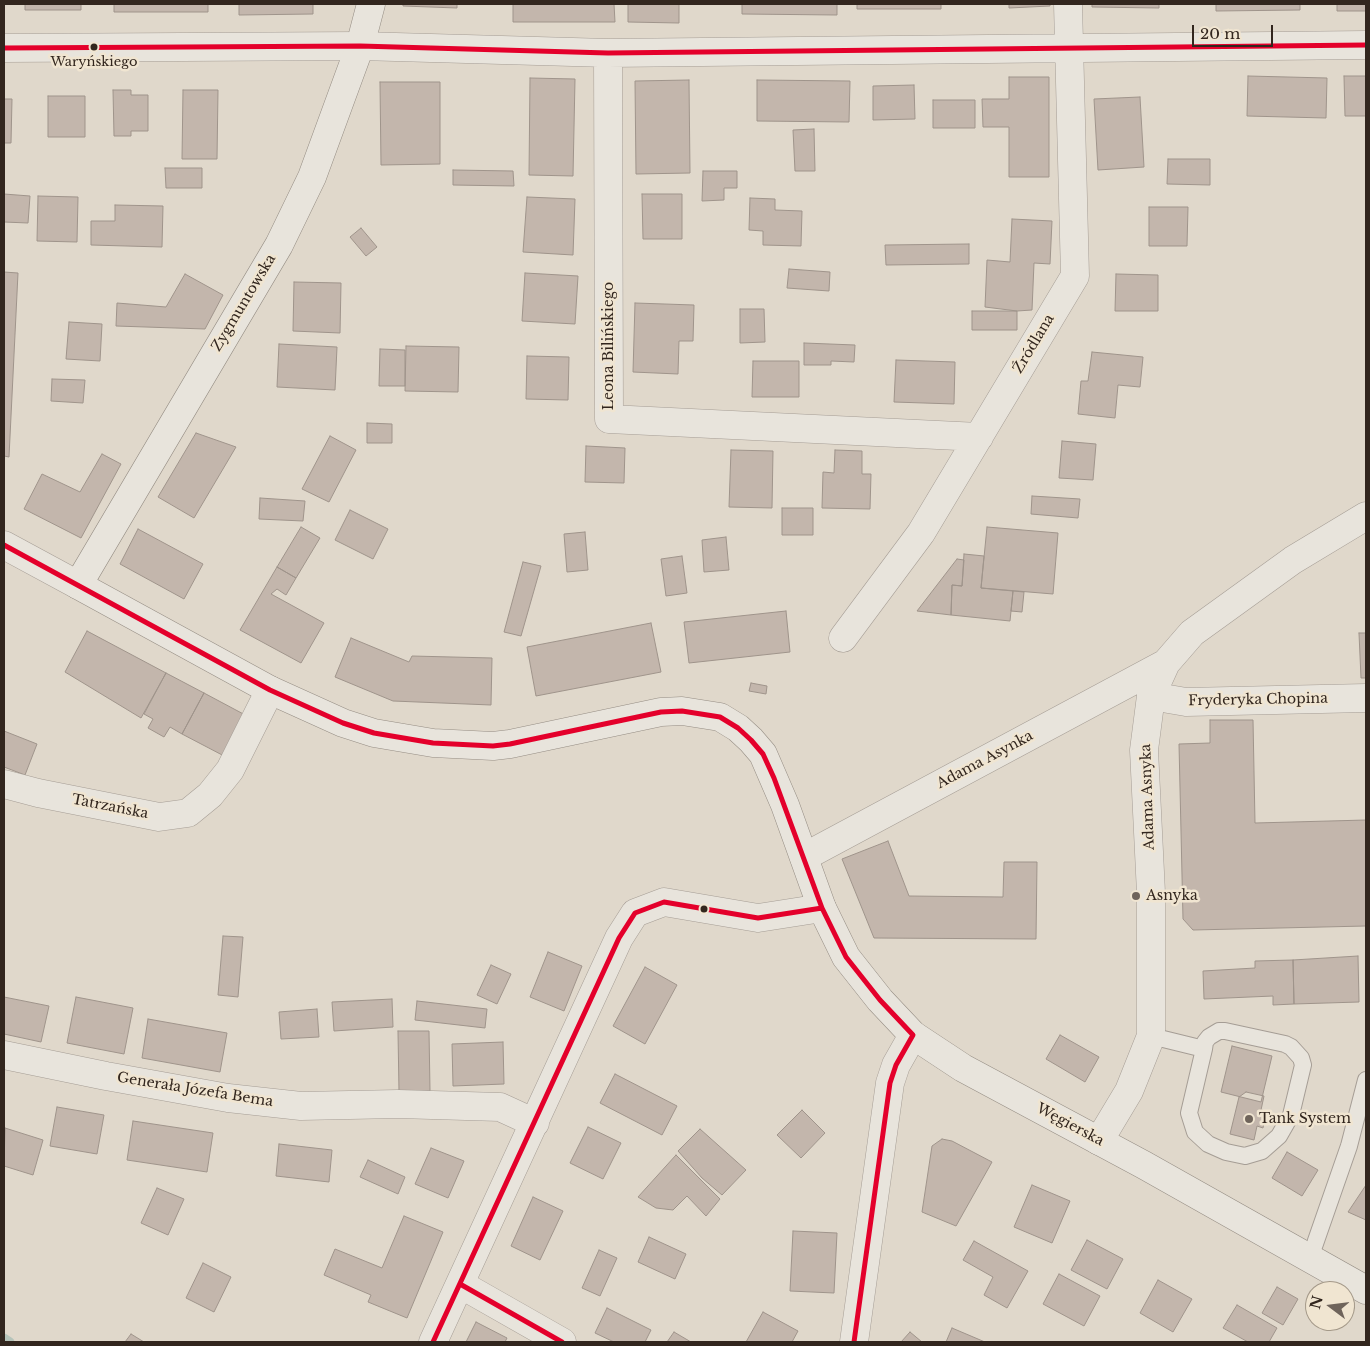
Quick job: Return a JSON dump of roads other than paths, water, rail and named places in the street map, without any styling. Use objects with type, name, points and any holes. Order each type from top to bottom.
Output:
[{"type":"street","name":"Zygmuntowska","points":[[78,585],[279,245],[312,177],[360,46],[371,4]]},
{"type":"street","name":"Źródlana","points":[[843,638],[921,533],[1075,276],[1068,4]]},
{"type":"street","points":[[4,48],[360,46],[608,53],[1366,45]]},
{"type":"street","name":"Leona Bilińskiego","points":[[608,53],[609,419],[979,437]]},
{"type":"street","name":"Adama Asnyka","points":[[1099,1141],[1130,1091],[1151,1036],[1151,893],[1144,750],[1151,696],[1166,663],[1192,633],[1293,560],[1366,516]]},
{"type":"street","name":"Węgierska","points":[[4,545],[270,690],[335,719],[374,733],[433,743],[493,746],[661,712],[682,711],[720,717],[738,728],[763,754],[785,805],[822,908],[846,957],[880,1000],[913,1034],[963,1068],[1099,1141],[1366,1290]]},
{"type":"street","name":"Adama Asynka","points":[[804,857],[1166,663]]},
{"type":"street","name":"Tatrzańska","points":[[4,784],[38,793],[159,817],[188,812],[210,795],[230,770],[270,690]]},
{"type":"street","name":"Fryderyka Chopina","points":[[1151,696],[1186,702],[1366,698]]},
{"type":"street","points":[[433,1342],[536,1123],[619,938],[635,913],[664,902],[758,918],[822,908]]},
{"type":"street","points":[[854,1342],[890,1083],[896,1065],[913,1034]]},
{"type":"street","name":"Generała Józefa Bema","points":[[4,1055],[228,1098],[301,1106],[398,1104],[500,1107],[536,1123]]},
{"type":"street","points":[[460,1284],[562,1342]]},
{"type":"lane","points":[[1219,1031],[1225,1031],[1285,1044],[1291,1047],[1301,1058],[1303,1065],[1291,1115],[1279,1136],[1262,1151],[1246,1156],[1226,1152],[1208,1144],[1195,1132],[1189,1113],[1204,1049],[1209,1037],[1219,1031]]},
{"type":"lane","points":[[1151,1036],[1204,1049]]},
{"type":"lane","points":[[1310,1258],[1349,1146],[1366,1080]]},
{"type":"waterway","points":[[4,1338],[10,1342]]},
{"type":"place","name":"Waryńskiego","points":[[94,47]]},
{"type":"place","name":"Asnyka","points":[[1136,896]]},
{"type":"place","name":"Tank System","points":[[1249,1119]]}]
